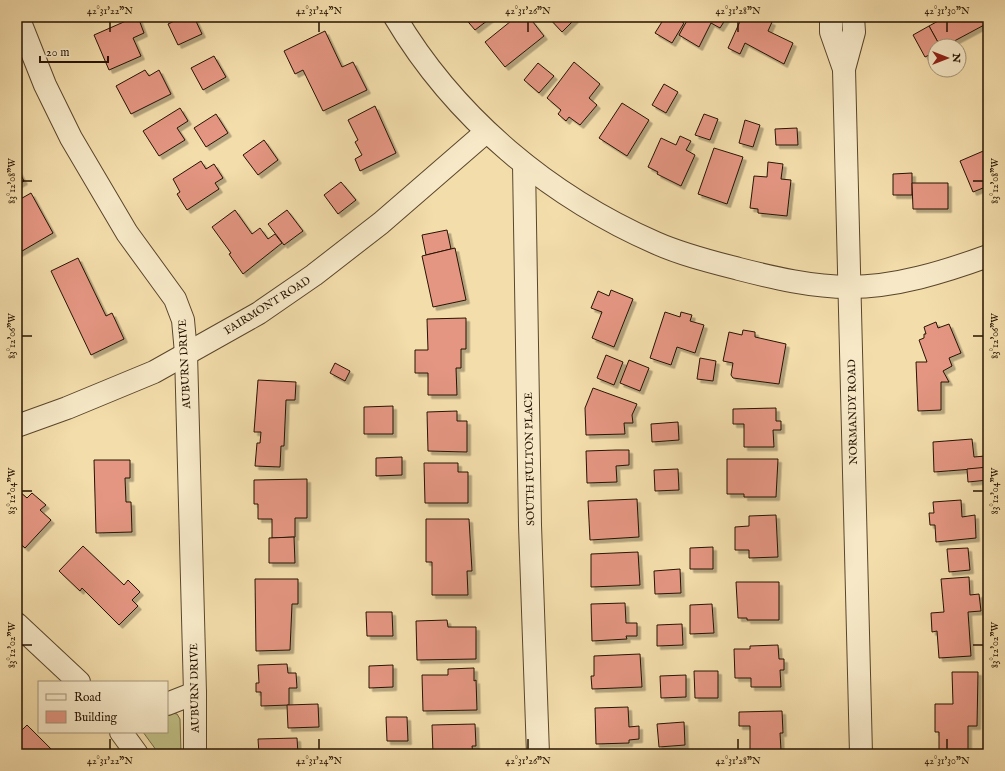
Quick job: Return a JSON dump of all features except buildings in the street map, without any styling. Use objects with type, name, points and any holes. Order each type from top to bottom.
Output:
[{"type":"street","name":"AUBURN DRIVE","points":[[18,17],[44,85],[71,138],[127,233],[175,299],[183,320],[186,353],[195,693],[195,754]]},
{"type":"street","points":[[395,17],[437,79],[486,132],[524,164],[576,202],[657,244],[713,262],[764,275],[849,287],[872,286],[939,273],[988,256]]},
{"type":"street","name":"NORMANDY ROAD","points":[[831,17],[831,32],[844,69]]},
{"type":"street","name":"NORMANDY ROAD","points":[[853,17],[854,32],[844,69],[861,754]]},
{"type":"street","name":"FAIRMONT ROAD","points":[[17,426],[67,408],[154,372],[259,313],[314,275],[380,224],[486,132]]},
{"type":"street","name":"SOUTH FULTON PLACE","points":[[524,164],[530,525],[538,754]]},
{"type":"street","points":[[17,624],[78,681]]},
{"type":"street","points":[[168,704],[195,693]]},
{"type":"street","points":[[122,733],[137,754]]},
{"type":"shaded area","points":[[168,712],[177,714],[180,719],[181,754],[159,754],[144,733],[168,733]]}]
